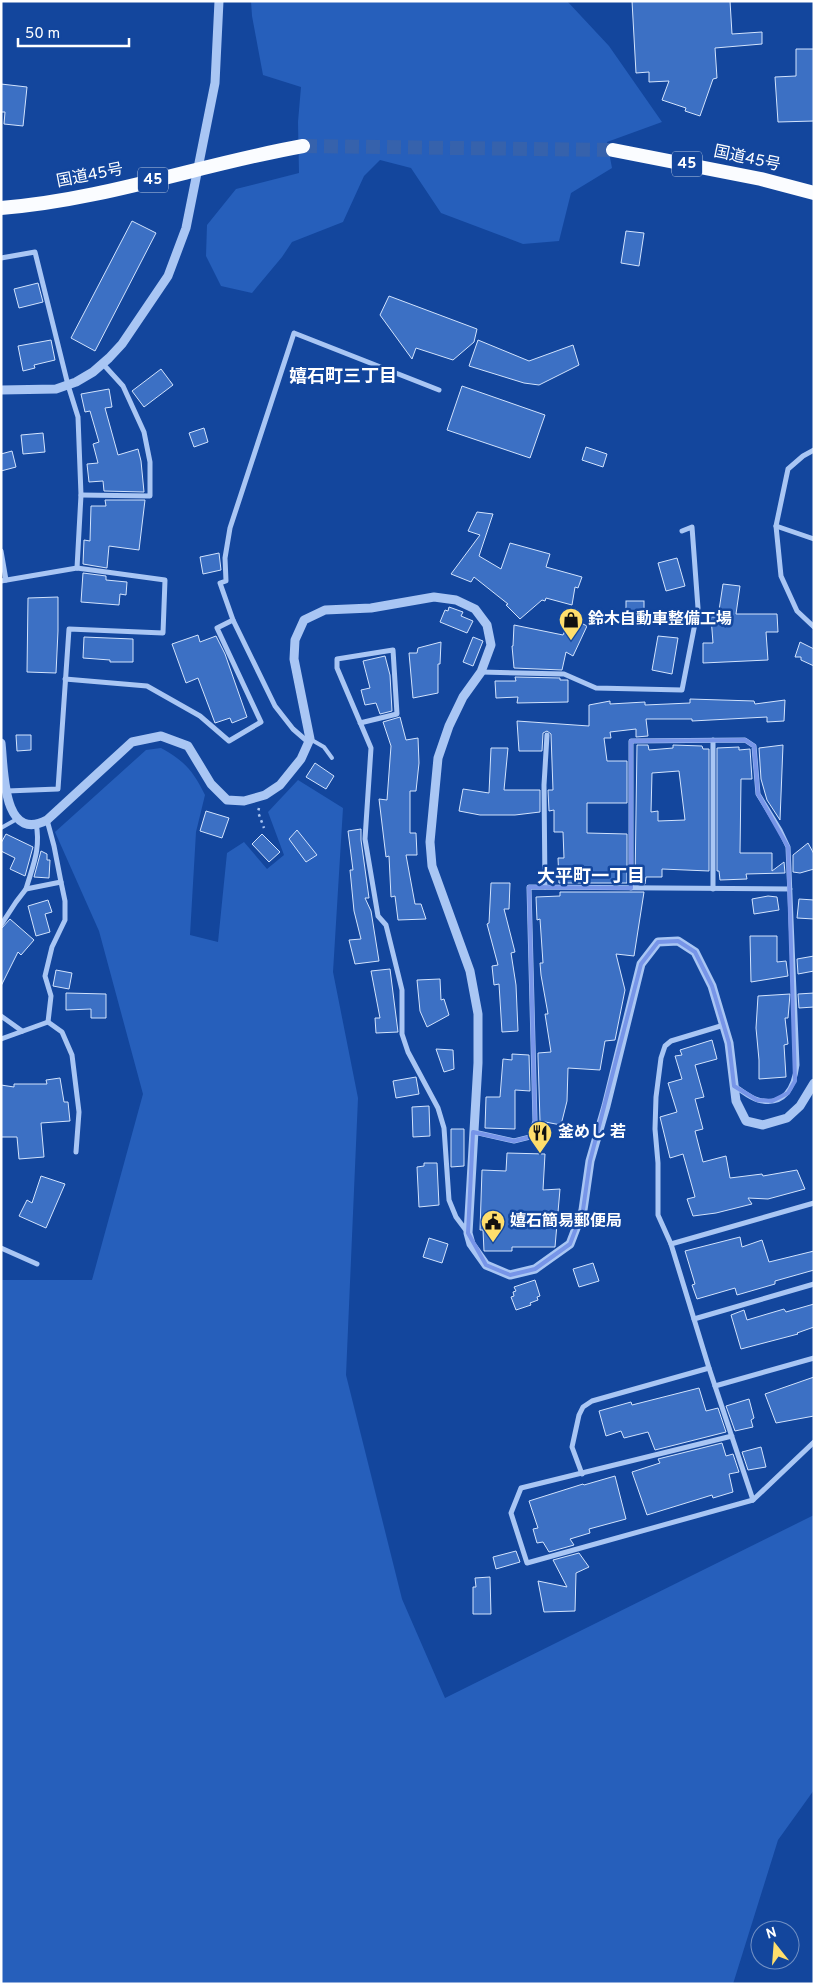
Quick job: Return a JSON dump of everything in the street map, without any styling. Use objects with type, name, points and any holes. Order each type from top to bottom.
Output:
[{"type":"highway","name":"国道45号","points":[[1,208],[103,192],[255,154],[302,146]]},
{"type":"highway","name":"国道45号","points":[[613,150],[761,179],[814,193]]},
{"type":"street","points":[[1,390],[56,389],[93,372],[122,344],[168,276],[186,228],[215,83],[219,1]]},
{"type":"street","points":[[1,258],[35,252],[78,418],[82,496],[77,568]]},
{"type":"street","points":[[309,741],[293,729],[275,706],[233,620],[220,583],[226,581],[226,558],[230,528],[294,333],[439,390]]},
{"type":"street","points":[[82,496],[150,496],[150,462],[144,432],[122,386],[103,364]]},
{"type":"street","points":[[814,450],[803,456],[788,469],[776,526],[781,576],[797,612],[814,627]]},
{"type":"street","points":[[776,526],[814,539]]},
{"type":"street","points":[[481,672],[564,674],[596,688],[682,690],[698,608],[692,527],[682,531]]},
{"type":"street","points":[[1,551],[4,581],[77,568],[164,580],[163,633],[69,629],[58,789],[7,791]]},
{"type":"street","points":[[1,743],[9,807],[17,819],[27,824],[36,824],[47,820],[132,742],[161,736],[188,746],[211,784],[227,800],[244,801],[265,795],[280,785],[301,759],[309,741],[294,660],[295,640],[304,620],[324,610],[371,608],[434,597],[456,600],[475,609],[488,624],[491,646],[481,672],[463,697],[448,726],[438,758],[430,842],[432,866],[470,971],[478,1014],[478,1063],[468,1233]]},
{"type":"street","points":[[65,679],[147,686],[200,716],[228,741],[261,722],[217,628],[233,620]]},
{"type":"street","points":[[360,723],[397,714],[393,650],[337,659],[337,668],[360,723],[371,748],[368,780],[367,848],[378,916],[386,925],[402,990],[402,1034],[408,1052],[438,1108],[444,1128],[449,1200],[456,1217],[468,1233],[472,1244],[486,1265],[510,1275],[535,1269],[570,1244],[583,1210],[590,1161],[642,964],[658,942],[678,941],[695,952],[712,986],[729,1043],[736,1101],[746,1120],[763,1125],[787,1118],[800,1106],[814,1083]]},
{"type":"street","points":[[545,887],[544,785],[547,734]]},
{"type":"street","points":[[713,740],[713,889]]},
{"type":"street","points":[[631,888],[631,742],[745,740],[754,746],[758,794],[788,847],[797,1064],[795,1081],[788,1093],[772,1101],[756,1100],[734,1086]]},
{"type":"street","points":[[47,820],[65,901],[65,920],[52,947],[45,976],[51,996],[48,1022]]},
{"type":"street","points":[[1,925],[26,890],[38,854],[39,838],[36,824]]},
{"type":"street","points":[[26,890],[62,882]]},
{"type":"street","points":[[473,1132],[514,1141],[530,1136],[535,1121],[530,887],[790,890]]},
{"type":"street","points":[[1,1016],[22,1031]]},
{"type":"street","points":[[1,1039],[48,1022]]},
{"type":"street","points":[[48,1022],[62,1032],[72,1055],[79,1112],[76,1152]]},
{"type":"street","points":[[724,1025],[671,1041],[665,1046],[660,1058],[656,1097],[658,1215],[671,1244],[709,1368],[754,1500]]},
{"type":"street","points":[[671,1244],[814,1203]]},
{"type":"street","points":[[1,1248],[37,1264]]},
{"type":"street","points":[[694,1319],[814,1284]]},
{"type":"street","points":[[715,1386],[814,1358]]},
{"type":"street","points":[[582,1474],[572,1447],[579,1415],[583,1407],[592,1402],[709,1368]]},
{"type":"street","points":[[732,1436],[521,1488],[510,1513],[527,1563],[754,1500],[814,1442]]},
{"type":"lane","points":[[309,741],[324,747],[332,758]]},
{"type":"lane","points":[[1,828],[17,819]]},
{"type":"path","points":[[264,828],[258,812],[265,795]]},
{"type":"highlighted area","points":[[745,740],[754,746],[758,794],[788,847],[795,1081],[788,1093],[772,1101],[757,1100],[734,1086],[729,1043],[712,986],[695,952],[678,941],[658,942],[641,964],[590,1161],[583,1210],[570,1244],[535,1269],[510,1275],[486,1265],[468,1233],[473,1132],[514,1141],[530,1137],[535,1121],[529,887],[631,888],[631,741]]},
{"type":"shaded area","points":[[251,1],[567,1],[609,46],[662,122],[607,142],[612,168],[571,193],[559,241],[523,244],[441,213],[411,168],[380,160],[364,176],[343,222],[292,242],[252,293],[221,286],[206,256],[207,225],[236,189],[299,173],[298,122],[301,87],[263,75]]},
{"type":"shaded area","points":[[161,748],[176,757],[188,767],[205,795],[196,832],[190,935],[218,942],[227,853],[244,842],[267,869],[284,855],[268,812],[298,780],[343,808],[333,972],[358,1098],[346,1375],[402,1599],[445,1698],[814,1515],[814,1790],[778,1840],[753,1920],[750,1920],[750,1930],[733,1984],[1,1984],[1,1280],[92,1280],[143,1094],[99,931],[55,832],[146,750]]},
{"type":"building","points":[[632,1],[730,1],[732,34],[762,32],[762,44],[715,48],[717,78],[713,79],[700,116],[685,111],[686,108],[662,100],[669,81],[649,82],[649,72],[636,73]]},
{"type":"building","points":[[796,49],[814,49],[814,121],[778,122],[775,77],[796,76]]},
{"type":"building","points":[[1,84],[27,87],[23,126],[4,124],[5,112],[1,112]]},
{"type":"building","points":[[132,221],[156,233],[95,351],[71,338]]},
{"type":"building","points":[[626,231],[644,233],[639,266],[621,263]]},
{"type":"building","points":[[38,283],[43,302],[19,308],[14,289]]},
{"type":"building","points":[[389,296],[477,329],[474,342],[453,360],[416,348],[412,359],[380,315]]},
{"type":"building","points":[[51,340],[55,360],[34,365],[35,368],[23,371],[18,346]]},
{"type":"building","points":[[478,340],[529,361],[573,345],[579,365],[539,385],[524,383],[469,366]]},
{"type":"building","points":[[161,369],[173,385],[144,407],[132,391]]},
{"type":"building","points":[[462,386],[545,415],[530,458],[447,430]]},
{"type":"building","points":[[109,389],[112,407],[105,408],[118,455],[138,449],[144,492],[104,491],[103,481],[89,482],[87,464],[98,463],[93,444],[99,442],[90,411],[85,412],[81,394]]},
{"type":"building","points":[[204,428],[208,442],[194,447],[189,433]]},
{"type":"building","points":[[43,433],[45,452],[23,454],[21,435]]},
{"type":"building","points":[[586,447],[607,454],[603,467],[582,460]]},
{"type":"building","points":[[12,451],[16,467],[1,471],[1,454]]},
{"type":"building","points":[[105,500],[145,500],[139,550],[109,546],[107,568],[83,564],[84,540],[90,541],[91,506],[106,506]]},
{"type":"building","points":[[477,512],[493,514],[479,556],[501,569],[510,543],[550,554],[546,567],[582,577],[578,588],[575,587],[572,605],[546,598],[545,601],[542,600],[520,619],[506,605],[508,604],[474,577],[471,582],[451,574],[480,535],[468,531]]},
{"type":"building","points":[[219,553],[221,570],[203,574],[200,557]]},
{"type":"building","points":[[677,558],[685,586],[666,591],[658,563]]},
{"type":"building","points":[[83,573],[106,576],[106,580],[127,582],[126,595],[120,594],[119,605],[81,602]]},
{"type":"building","points":[[723,584],[740,586],[736,614],[777,614],[778,632],[766,632],[768,660],[703,663],[703,643],[713,643],[711,617],[718,617]]},
{"type":"building","points":[[58,597],[56,673],[27,672],[28,598]]},
{"type":"building","points":[[626,601],[644,601],[644,615],[626,615]]},
{"type":"building","points":[[449,607],[463,612],[461,616],[473,621],[467,633],[440,622],[445,610],[448,611]]},
{"type":"building","points":[[571,618],[587,626],[573,656],[566,652],[562,670],[514,668],[512,646],[514,625],[563,635]]},
{"type":"building","points":[[198,635],[200,642],[216,636],[225,654],[247,717],[232,723],[230,718],[215,723],[198,678],[186,683],[172,644]]},
{"type":"building","points":[[658,636],[678,638],[672,674],[652,670]]},
{"type":"building","points":[[84,637],[133,639],[133,662],[110,662],[110,660],[83,658]]},
{"type":"building","points":[[473,637],[483,641],[473,666],[463,662]]},
{"type":"building","points":[[441,642],[440,664],[438,664],[438,693],[413,698],[409,653],[417,653],[418,648]]},
{"type":"building","points":[[800,642],[814,649],[814,666],[801,660],[801,657],[795,657]]},
{"type":"building","points":[[385,656],[390,675],[392,711],[380,714],[376,703],[365,705],[361,690],[370,688],[363,661]]},
{"type":"building","points":[[515,677],[560,678],[560,680],[568,680],[568,702],[517,703],[518,697],[496,698],[495,681],[516,681]]},
{"type":"building","points":[[690,699],[754,701],[755,704],[785,700],[784,721],[767,722],[767,717],[692,721],[692,719],[646,719],[648,736],[636,737],[636,729],[610,732],[611,738],[604,738],[607,761],[627,761],[627,803],[587,803],[587,833],[627,834],[627,883],[559,883],[558,858],[564,858],[563,832],[554,832],[554,810],[549,811],[548,790],[553,790],[551,734],[547,731],[543,733],[542,751],[519,751],[517,721],[589,726],[589,705],[610,701],[610,704],[645,702],[645,705],[690,703]]},
{"type":"building","points":[[400,717],[406,740],[418,738],[419,763],[416,791],[410,791],[410,833],[416,833],[417,855],[406,855],[415,904],[421,904],[426,919],[398,920],[395,896],[391,897],[389,856],[386,857],[379,799],[387,800],[391,746],[383,722]]},
{"type":"building","points":[[16,735],[31,735],[31,750],[17,751]]},
{"type":"building","points":[[637,745],[648,745],[649,750],[673,748],[673,745],[702,746],[703,749],[709,749],[709,871],[662,869],[662,877],[646,877],[645,884],[635,883]],"holes":[[[679,771],[685,820],[658,821],[658,811],[651,812],[652,773]]]},
{"type":"building","points":[[783,745],[780,820],[767,800],[761,779],[759,748]]},
{"type":"building","points":[[739,747],[739,750],[750,749],[752,779],[741,779],[740,853],[772,853],[772,871],[784,862],[785,873],[746,874],[747,879],[720,880],[719,871],[717,871],[717,748]]},
{"type":"building","points":[[491,748],[508,748],[504,790],[540,790],[540,812],[515,815],[480,815],[459,811],[463,789],[489,793]]},
{"type":"building","points":[[315,763],[334,776],[326,789],[306,777]]},
{"type":"building","points":[[206,811],[229,818],[222,838],[200,831]]},
{"type":"building","points":[[361,829],[369,898],[365,898],[371,911],[379,961],[355,964],[349,940],[361,939],[354,911],[350,870],[353,870],[348,831]]},
{"type":"building","points":[[297,830],[317,855],[306,862],[289,839]]},
{"type":"building","points":[[6,834],[33,847],[25,876],[10,869],[15,858],[1,851],[1,843]]},
{"type":"building","points":[[262,834],[280,852],[269,862],[252,844]]},
{"type":"building","points":[[808,843],[814,854],[814,869],[800,873],[793,872],[793,855]]},
{"type":"building","points":[[41,851],[47,854],[47,860],[50,860],[49,878],[34,877]]},
{"type":"building","points":[[491,883],[510,883],[509,909],[504,909],[515,952],[511,953],[516,985],[518,1031],[502,1032],[499,984],[494,985],[492,966],[498,965],[487,924],[489,923]]},
{"type":"building","points":[[560,892],[644,892],[634,956],[616,954],[625,990],[615,1040],[605,1041],[600,1070],[568,1068],[567,1101],[561,1125],[540,1121],[538,1053],[551,1052],[545,1014],[548,1014],[541,975],[540,963],[543,963],[540,919],[537,920],[536,897],[560,896]]},
{"type":"building","points":[[768,896],[777,897],[779,910],[754,914],[752,899]]},
{"type":"building","points":[[799,899],[814,900],[814,919],[797,918]]},
{"type":"building","points":[[48,900],[52,912],[45,914],[50,932],[36,936],[28,906]]},
{"type":"building","points":[[10,919],[34,940],[21,955],[18,952],[1,986],[1,929]]},
{"type":"building","points":[[750,936],[777,936],[777,962],[786,961],[788,976],[751,982]]},
{"type":"building","points":[[814,956],[814,971],[798,974],[797,959]]},
{"type":"building","points":[[390,969],[398,1032],[376,1033],[375,1018],[380,1018],[371,971]]},
{"type":"building","points":[[56,970],[72,973],[69,989],[53,986]]},
{"type":"building","points":[[440,979],[441,1000],[444,999],[449,1015],[427,1027],[420,1011],[417,980]]},
{"type":"building","points":[[66,993],[106,994],[106,1018],[91,1018],[91,1009],[66,1010]]},
{"type":"building","points":[[814,993],[814,1007],[799,1008],[798,994]]},
{"type":"building","points":[[790,994],[788,1018],[785,1018],[788,1044],[784,1045],[786,1077],[759,1079],[756,1028],[758,996]]},
{"type":"building","points":[[712,1040],[717,1059],[695,1065],[704,1097],[695,1099],[703,1129],[695,1131],[703,1162],[726,1156],[730,1178],[762,1174],[763,1176],[797,1170],[805,1189],[768,1199],[748,1198],[752,1204],[716,1213],[693,1216],[687,1199],[695,1197],[683,1154],[670,1158],[660,1117],[677,1112],[668,1083],[682,1079],[675,1056],[682,1055],[680,1050]]},
{"type":"building","points":[[436,1049],[453,1050],[454,1069],[444,1072]]},
{"type":"building","points":[[512,1054],[529,1055],[530,1091],[515,1090],[515,1129],[485,1128],[486,1097],[500,1097],[503,1059],[512,1060]]},
{"type":"building","points":[[416,1077],[419,1094],[396,1098],[393,1081]]},
{"type":"building","points":[[60,1078],[64,1102],[68,1102],[70,1121],[41,1123],[44,1157],[19,1159],[17,1137],[1,1137],[1,1085],[14,1087],[14,1084],[47,1084],[46,1080]]},
{"type":"building","points":[[429,1106],[430,1136],[413,1137],[412,1107]]},
{"type":"building","points":[[451,1129],[464,1129],[464,1166],[451,1167]]},
{"type":"building","points":[[507,1153],[545,1154],[543,1190],[560,1189],[555,1247],[512,1247],[512,1251],[484,1251],[483,1230],[480,1230],[482,1170],[506,1171]]},
{"type":"building","points":[[424,1163],[437,1163],[439,1205],[419,1207],[417,1167],[424,1166]]},
{"type":"building","points":[[41,1176],[65,1184],[46,1228],[19,1216],[27,1200],[32,1203]]},
{"type":"building","points":[[740,1237],[742,1247],[762,1240],[769,1262],[814,1251],[814,1270],[775,1281],[775,1284],[737,1295],[735,1288],[697,1299],[692,1285],[695,1284],[685,1251]]},
{"type":"building","points":[[429,1238],[448,1244],[442,1263],[423,1257]]},
{"type":"building","points":[[593,1263],[599,1281],[579,1287],[573,1269]]},
{"type":"building","points":[[535,1280],[540,1296],[537,1297],[538,1300],[530,1303],[531,1305],[516,1310],[511,1297],[514,1296],[513,1292],[516,1291],[514,1287]]},
{"type":"building","points":[[814,1304],[814,1327],[798,1334],[741,1349],[731,1315],[744,1310],[747,1320],[784,1309],[786,1312]]},
{"type":"building","points":[[814,1377],[814,1416],[776,1423],[765,1394]]},
{"type":"building","points":[[699,1388],[706,1411],[718,1408],[726,1432],[655,1450],[648,1432],[624,1438],[621,1431],[606,1436],[599,1411],[631,1402],[632,1405]]},
{"type":"building","points":[[749,1399],[754,1418],[751,1420],[753,1427],[735,1431],[726,1406]]},
{"type":"building","points":[[722,1443],[726,1456],[733,1454],[739,1472],[729,1474],[733,1492],[713,1498],[712,1495],[647,1515],[632,1472],[660,1463],[658,1459]]},
{"type":"building","points":[[761,1447],[766,1467],[748,1470],[742,1452]]},
{"type":"building","points":[[615,1476],[626,1519],[589,1529],[590,1533],[570,1539],[574,1545],[549,1552],[543,1542],[537,1543],[533,1529],[538,1528],[529,1501]]},
{"type":"building","points":[[516,1551],[520,1562],[496,1569],[493,1557]]},
{"type":"building","points":[[579,1553],[589,1567],[576,1573],[575,1611],[544,1612],[538,1581],[567,1587],[553,1560]]},
{"type":"building","points":[[490,1577],[491,1614],[473,1614],[475,1578]]},
{"type":"tunnel","points":[[303,146],[613,150]]},
{"type":"place","name":"鈴木自動車整備工場","points":[[571,641]]},
{"type":"place","name":"釜めし 若","points":[[540,1154]]},
{"type":"place","name":"嬉石簡易郵便局","points":[[493,1243]]},
{"type":"district","name":"嬉石町三丁目","points":[[343,377]]},
{"type":"district","name":"大平町一丁目","points":[[591,877]]}]
